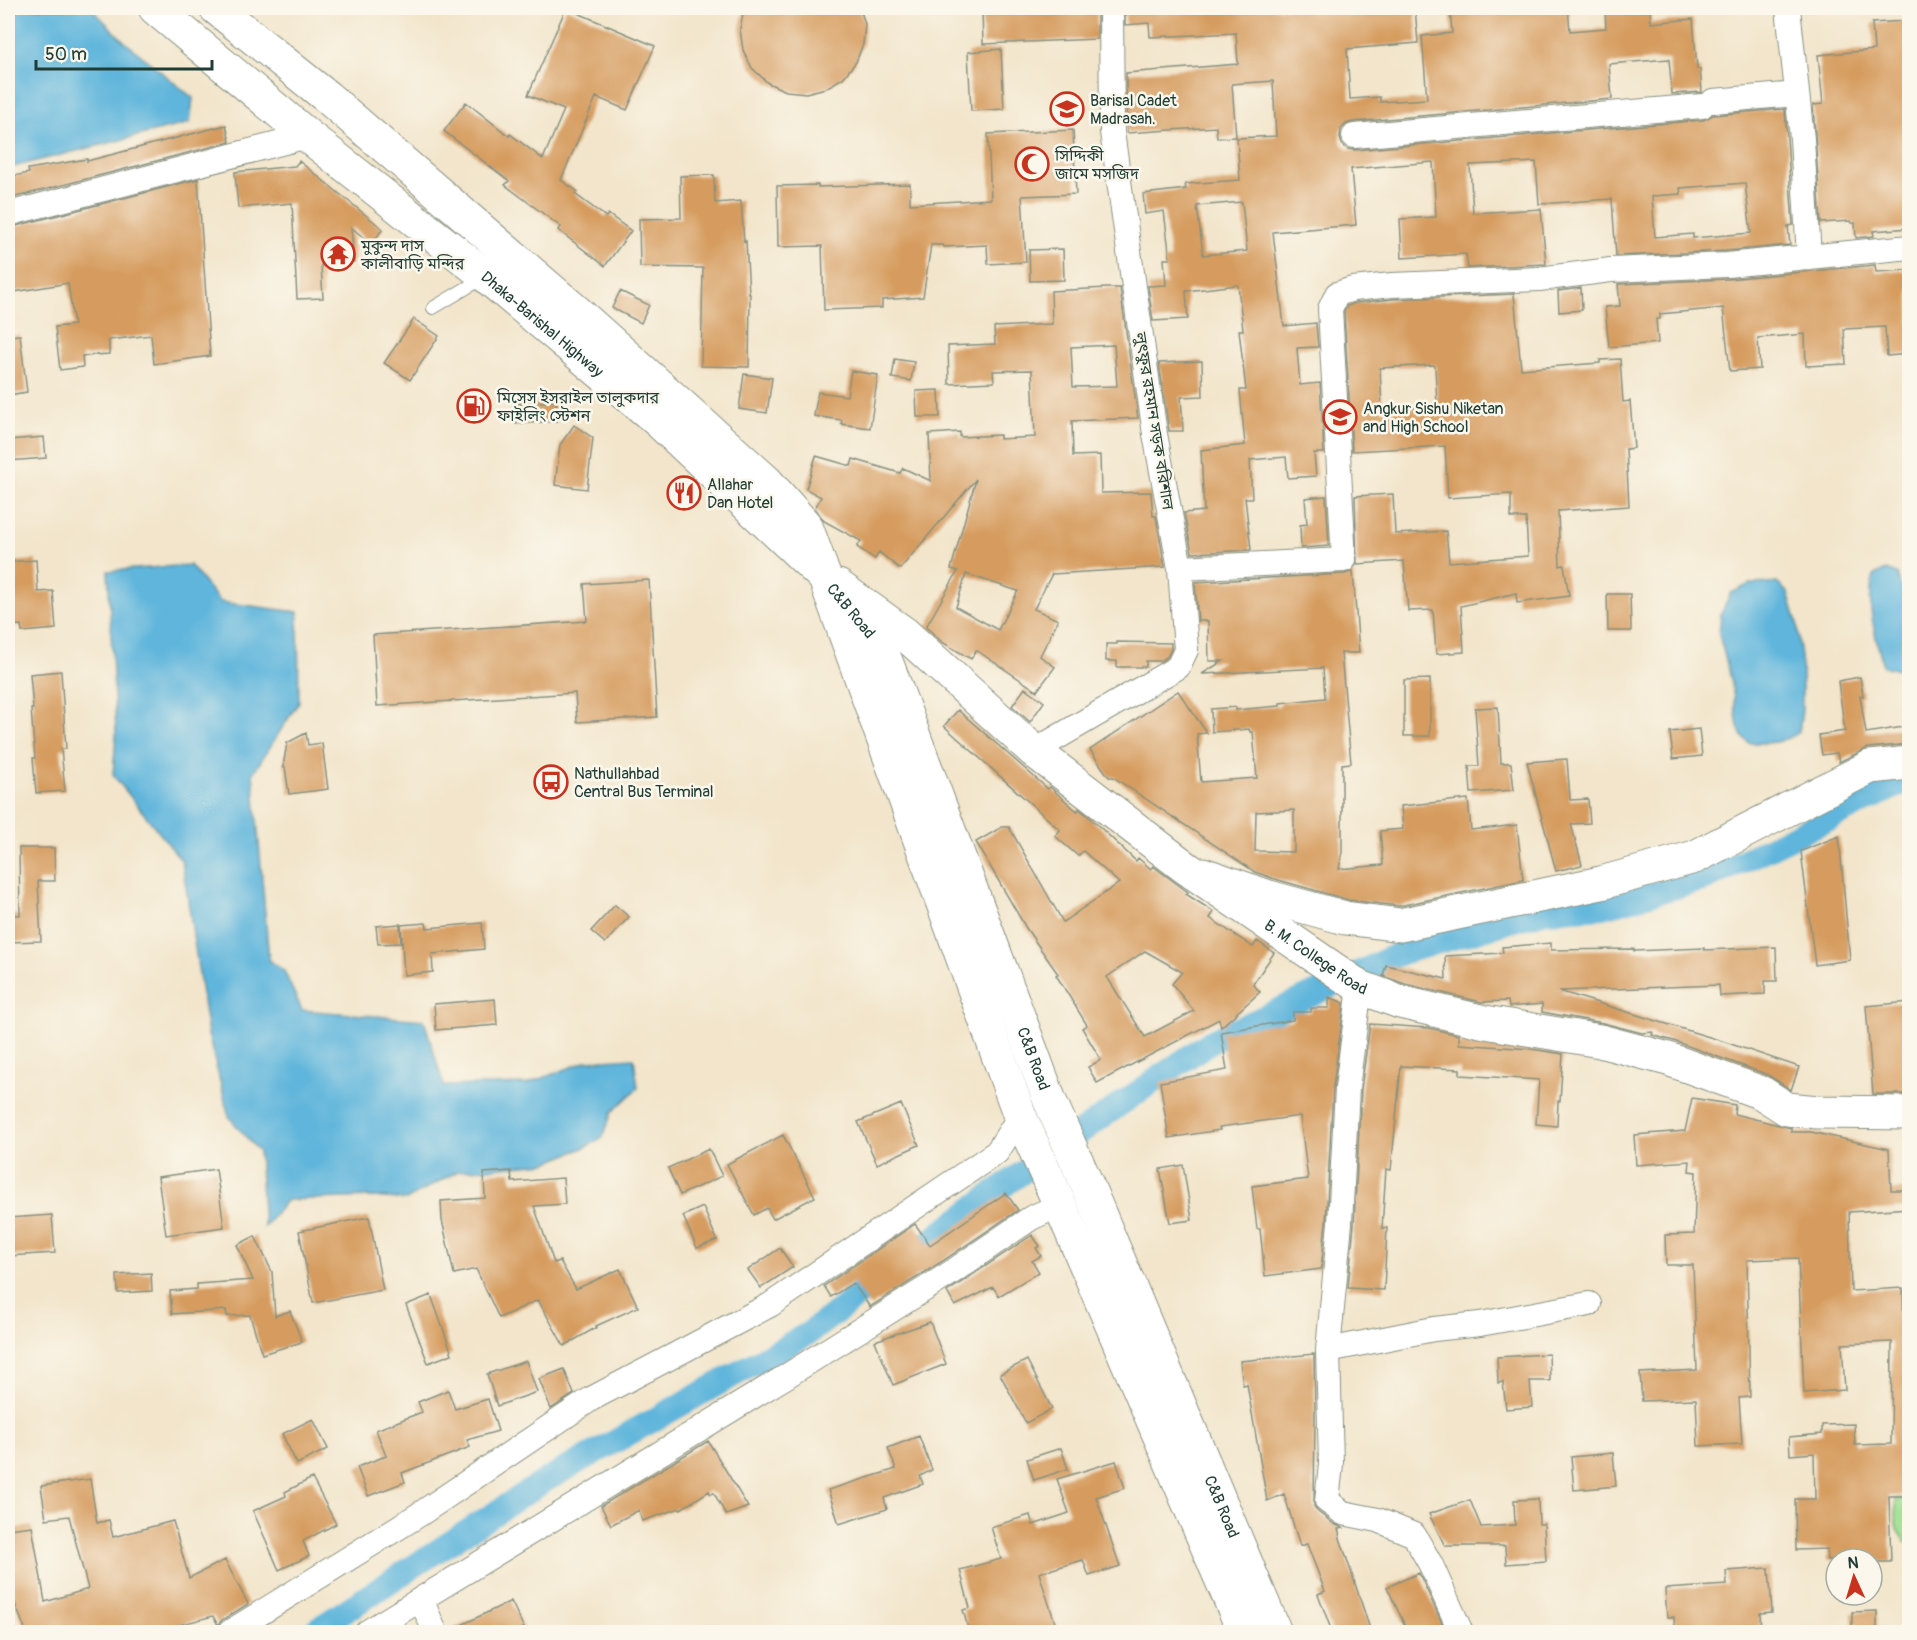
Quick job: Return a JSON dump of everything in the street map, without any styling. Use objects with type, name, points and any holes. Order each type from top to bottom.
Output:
[{"type":"main road","name":"Dhaka-Barishal Highway","points":[[155,8],[308,136],[486,276],[657,420],[824,577]]},
{"type":"main road","name":"Dhaka-Barishal Highway","points":[[216,8],[327,97],[501,245],[766,481],[806,526],[824,577]]},
{"type":"main road","name":"B. M. College Road","points":[[824,577],[905,634],[1034,751],[1185,867],[1360,987],[1400,1002],[1485,1022],[1600,1041],[1668,1059],[1762,1093],[1787,1109],[1818,1112],[1910,1113]]},
{"type":"main road","name":"C&B Road","points":[[824,577],[880,645],[1050,1101],[1275,1632]]},
{"type":"main road","name":"C&B Road","points":[[824,577],[1020,1116],[1244,1632]]},
{"type":"main road","points":[[1185,867],[1269,897],[1345,918],[1400,925],[1601,883],[1695,857],[1870,767],[1910,763]]},
{"type":"street","name":"লুৎফুর রহমান সড়ক বরিশাল","points":[[1034,751],[1178,667],[1186,650],[1180,568],[1155,434],[1112,132],[1111,8]]},
{"type":"street","points":[[1788,8],[1809,257]]},
{"type":"street","points":[[1354,136],[1797,94]]},
{"type":"street","points":[[8,214],[308,136]]},
{"type":"street","points":[[1180,568],[1344,560],[1330,309],[1337,294],[1353,289],[1392,285],[1539,279],[1611,270],[1727,265],[1910,247]]},
{"type":"street","points":[[1360,987],[1347,1088],[1340,1223],[1328,1350],[1331,1464],[1327,1501],[1343,1513],[1378,1520],[1414,1535],[1431,1565],[1461,1632]]},
{"type":"street","points":[[230,1632],[420,1514],[591,1399],[770,1305],[998,1152],[1020,1116]]},
{"type":"street","points":[[367,1632],[784,1377],[949,1274],[1031,1218],[1060,1205]]},
{"type":"street","points":[[1328,1350],[1434,1329],[1480,1324],[1589,1304]]},
{"type":"street","points":[[421,1599],[435,1632]]},
{"type":"lane","points":[[433,308],[486,276]]},
{"type":"green space","points":[[1896,1499],[1909,1499],[1909,1543],[1896,1526]]},
{"type":"water","points":[[8,8],[91,8],[125,42],[193,98],[190,123],[8,168]]},
{"type":"water","points":[[190,565],[220,602],[298,612],[299,702],[253,773],[269,960],[284,971],[302,1010],[424,1020],[444,1086],[527,1084],[587,1061],[634,1058],[638,1088],[612,1112],[603,1137],[586,1147],[546,1163],[458,1171],[406,1200],[373,1197],[287,1200],[264,1227],[259,1152],[229,1117],[208,1034],[182,861],[113,775],[116,734],[108,571]]},
{"type":"water","points":[[1886,570],[1897,574],[1909,612],[1909,664],[1898,670],[1883,666],[1871,609],[1874,575]]},
{"type":"water","points":[[1777,583],[1788,593],[1797,623],[1802,666],[1802,710],[1799,732],[1781,741],[1749,743],[1742,736],[1738,727],[1731,679],[1719,635],[1721,614],[1731,593],[1750,584]]},
{"type":"building","points":[[566,8],[655,46],[627,110],[596,97],[561,180],[577,191],[575,194],[606,217],[608,214],[631,231],[605,266],[558,230],[561,227],[505,185],[509,181],[444,131],[466,102],[543,159],[564,110],[528,95]]},
{"type":"building","points":[[744,8],[860,8],[865,24],[863,44],[856,62],[843,78],[826,88],[806,93],[786,91],[768,83],[752,68],[743,50],[740,29]]},
{"type":"building","points":[[1097,8],[1097,39],[983,44],[982,10]]},
{"type":"building","points":[[1125,8],[1355,8],[1355,10],[1415,8],[1418,43],[1347,49],[1350,99],[1380,97],[1380,102],[1427,99],[1422,36],[1452,33],[1450,8],[1568,8],[1570,31],[1606,28],[1605,8],[1650,8],[1651,23],[1693,19],[1697,69],[1700,69],[1702,92],[1672,94],[1669,59],[1609,64],[1612,99],[1353,122],[1341,129],[1342,144],[1347,149],[1355,150],[1703,120],[1713,115],[1785,109],[1793,225],[1788,226],[1790,245],[1726,251],[1616,256],[1612,199],[1539,204],[1536,162],[1470,165],[1473,213],[1541,209],[1546,264],[1468,268],[1466,254],[1402,258],[1400,219],[1436,217],[1433,162],[1351,169],[1356,225],[1273,232],[1284,326],[1316,323],[1318,347],[1297,348],[1300,385],[1320,383],[1324,453],[1314,453],[1316,476],[1288,478],[1286,457],[1250,460],[1252,498],[1245,498],[1251,550],[1192,553],[1184,513],[1204,511],[1201,450],[1245,445],[1240,390],[1246,390],[1239,330],[1243,330],[1238,285],[1186,291],[1188,319],[1153,321],[1148,286],[1166,285],[1164,259],[1170,259],[1164,211],[1145,214],[1143,194],[1186,189],[1185,184],[1240,180],[1237,138],[1276,136],[1273,81],[1232,84],[1236,137],[1217,138],[1216,127],[1127,133],[1126,73],[1238,64],[1236,33],[1150,37],[1149,23],[1125,25]],"holes":[[[1745,183],[1751,233],[1693,238],[1693,234],[1655,237],[1652,196],[1681,194],[1680,188]],[[1242,202],[1247,251],[1203,255],[1197,206]]]},
{"type":"building","points":[[1905,21],[1910,73],[1910,131],[1906,132],[1910,168],[1910,228],[1873,231],[1874,236],[1856,238],[1855,223],[1851,221],[1821,223],[1813,105],[1823,104],[1818,55],[1874,50],[1872,23]]},
{"type":"building","points":[[1001,49],[1004,109],[971,111],[968,52]]},
{"type":"building","points":[[226,125],[230,142],[8,199],[8,177],[29,173],[28,169],[87,159],[87,161]]},
{"type":"building","points":[[1073,130],[1076,194],[1022,196],[1026,262],[988,264],[987,245],[944,247],[943,245],[931,245],[923,297],[882,300],[882,308],[824,310],[822,246],[778,247],[777,186],[910,184],[910,204],[991,199],[988,134]]},
{"type":"building","points":[[299,161],[383,229],[371,244],[351,227],[354,262],[321,265],[323,298],[297,299],[292,203],[238,208],[235,172],[295,166]]},
{"type":"building","points":[[714,175],[715,203],[741,201],[750,294],[749,367],[701,366],[703,268],[640,267],[639,219],[681,218],[680,176]]},
{"type":"building","points":[[198,179],[210,356],[154,364],[151,335],[109,340],[109,354],[82,356],[83,367],[60,370],[55,327],[74,325],[68,283],[8,293],[8,228]]},
{"type":"building","points":[[1063,249],[1064,280],[1030,281],[1029,250]]},
{"type":"building","points":[[1875,265],[1876,272],[1909,270],[1910,354],[1887,356],[1885,327],[1844,329],[1846,364],[1806,366],[1805,334],[1758,338],[1760,369],[1730,371],[1723,308],[1660,314],[1660,319],[1656,319],[1658,343],[1609,347],[1605,307],[1620,306],[1618,284],[1728,279]]},
{"type":"building","points":[[1120,288],[1138,418],[1072,421],[1073,456],[1100,455],[1101,493],[1151,492],[1153,516],[1156,516],[1165,567],[1052,574],[1034,609],[1058,620],[1040,656],[1055,667],[1037,691],[976,650],[971,659],[942,642],[926,627],[958,571],[951,569],[976,479],[900,569],[879,552],[875,559],[857,547],[861,541],[824,521],[815,508],[821,497],[806,489],[816,456],[851,466],[853,459],[900,473],[903,468],[931,481],[929,434],[960,432],[960,437],[1000,435],[1000,439],[1035,437],[1032,370],[993,371],[994,382],[949,384],[948,346],[995,344],[994,327],[1052,324],[1051,291]],"holes":[[[1114,345],[1117,386],[1073,387],[1071,347]],[[966,574],[1018,591],[998,630],[956,607]]]},
{"type":"building","points":[[1581,288],[1582,310],[1559,312],[1558,291]]},
{"type":"building","points":[[620,291],[649,305],[641,323],[612,308]]},
{"type":"building","points":[[1514,294],[1521,369],[1600,363],[1600,360],[1620,359],[1623,402],[1630,401],[1634,448],[1626,449],[1629,506],[1558,511],[1560,566],[1564,565],[1569,596],[1517,603],[1516,593],[1461,606],[1464,652],[1436,654],[1433,610],[1408,611],[1404,561],[1357,564],[1355,496],[1393,494],[1395,534],[1446,531],[1449,562],[1528,556],[1526,518],[1511,518],[1511,494],[1448,498],[1445,446],[1352,451],[1344,312],[1347,306],[1356,303],[1393,299]],"holes":[[[1435,366],[1437,404],[1431,404],[1431,407],[1382,410],[1380,368]]]},
{"type":"building","points":[[414,319],[439,336],[410,380],[384,363]]},
{"type":"building","points":[[20,335],[27,392],[8,395],[8,336]]},
{"type":"building","points":[[895,359],[914,362],[911,381],[892,378]]},
{"type":"building","points":[[1202,361],[1203,396],[1181,397],[1183,431],[1169,431],[1159,363]]},
{"type":"building","points":[[851,371],[878,375],[870,428],[841,424],[842,420],[814,416],[818,392],[847,396]]},
{"type":"building","points":[[744,374],[772,378],[767,413],[739,409]]},
{"type":"building","points":[[939,390],[940,417],[917,417],[916,391]]},
{"type":"building","points":[[556,401],[557,421],[516,424],[514,404]]},
{"type":"building","points":[[574,425],[593,438],[587,489],[555,485],[560,445]]},
{"type":"building","points":[[44,437],[46,458],[8,461],[8,440]]},
{"type":"building","points":[[1326,496],[1329,546],[1301,548],[1300,525],[1307,524],[1305,498]]},
{"type":"building","points":[[36,560],[38,592],[53,591],[56,629],[22,632],[21,625],[8,626],[8,562]]},
{"type":"building","points":[[1353,571],[1359,653],[1341,653],[1351,763],[1342,764],[1342,853],[1339,869],[1383,865],[1380,831],[1403,829],[1401,806],[1468,799],[1471,830],[1517,825],[1523,880],[1399,906],[1349,900],[1275,879],[1255,872],[1113,777],[1109,777],[1090,750],[1178,691],[1207,733],[1197,734],[1201,782],[1257,778],[1253,732],[1249,729],[1212,732],[1211,709],[1236,707],[1236,710],[1280,706],[1280,703],[1325,698],[1323,668],[1202,674],[1223,661],[1209,661],[1208,621],[1198,621],[1195,582],[1345,574]],"holes":[[[1294,810],[1294,852],[1255,851],[1256,812]]]},
{"type":"building","points":[[649,580],[657,717],[577,722],[575,693],[377,706],[373,635],[587,621],[584,584]]},
{"type":"building","points":[[1607,594],[1630,594],[1631,631],[1608,631]]},
{"type":"building","points":[[1117,642],[1171,643],[1171,649],[1167,657],[1160,661],[1146,661],[1146,667],[1117,667],[1117,661],[1106,661],[1106,644],[1117,644]]},
{"type":"building","points":[[61,671],[66,749],[61,749],[65,791],[36,793],[30,674]]},
{"type":"building","points":[[1860,677],[1863,696],[1860,696],[1866,733],[1910,726],[1910,744],[1868,748],[1839,762],[1837,753],[1822,755],[1819,735],[1845,731],[1838,681]]},
{"type":"building","points":[[1430,679],[1430,736],[1404,736],[1404,680]]},
{"type":"building","points":[[1025,688],[1044,702],[1030,722],[1012,706]]},
{"type":"building","points":[[1498,707],[1501,763],[1511,763],[1514,790],[1471,793],[1469,766],[1479,766],[1475,708]]},
{"type":"building","points":[[958,710],[1048,789],[1050,787],[1077,811],[1079,809],[1087,815],[1136,861],[1138,858],[1151,869],[1153,866],[1188,892],[1186,894],[1214,912],[1210,918],[1253,947],[1257,941],[1274,953],[1253,984],[1260,992],[1221,1027],[1219,1019],[1097,1083],[1088,1067],[1101,1060],[1082,1028],[1087,1025],[1056,975],[1058,974],[1026,928],[976,842],[1002,827],[1009,827],[1063,922],[1119,883],[1083,851],[1078,856],[1055,836],[1060,830],[944,726]],"holes":[[[1145,951],[1182,972],[1172,984],[1194,1011],[1145,1037],[1107,977]]]},
{"type":"building","points":[[1699,729],[1702,756],[1673,759],[1670,732]]},
{"type":"building","points":[[306,733],[308,745],[322,743],[328,789],[289,794],[285,767],[283,767],[287,743]]},
{"type":"building","points":[[1567,759],[1570,800],[1588,799],[1590,823],[1571,824],[1582,865],[1556,871],[1527,762]]},
{"type":"building","points":[[1839,836],[1850,960],[1815,965],[1801,851]]},
{"type":"building","points":[[19,848],[54,848],[55,881],[38,881],[41,941],[8,942],[8,915],[20,915]]},
{"type":"building","points":[[615,905],[629,917],[605,943],[591,931]]},
{"type":"building","points":[[426,923],[427,928],[482,923],[484,949],[432,954],[433,972],[404,975],[401,925]]},
{"type":"building","points":[[400,924],[401,943],[378,944],[376,926]]},
{"type":"building","points":[[1551,943],[1551,950],[1634,949],[1634,951],[1776,947],[1777,981],[1765,981],[1765,994],[1720,996],[1719,985],[1559,991],[1799,1067],[1791,1090],[1768,1075],[1652,1035],[1653,1032],[1642,1033],[1542,1012],[1542,1004],[1509,1007],[1508,1001],[1481,1002],[1405,984],[1383,976],[1386,965],[1446,979],[1445,956],[1503,953],[1502,947]]},
{"type":"building","points":[[1329,997],[1344,1003],[1333,1087],[1326,1222],[1321,1269],[1265,1276],[1252,1186],[1308,1179],[1300,1116],[1219,1127],[1220,1130],[1169,1138],[1160,1082],[1227,1070],[1221,1032],[1293,1020],[1293,1012],[1311,1012],[1311,1008],[1329,1008]]},
{"type":"building","points":[[495,999],[497,1025],[436,1030],[434,1004]]},
{"type":"building","points":[[1910,1002],[1910,1094],[1873,1094],[1866,1006]]},
{"type":"building","points":[[1370,1024],[1429,1028],[1459,1035],[1459,1044],[1531,1049],[1563,1054],[1557,1126],[1536,1124],[1539,1080],[1460,1075],[1460,1069],[1401,1066],[1391,1170],[1386,1169],[1382,1228],[1387,1228],[1384,1290],[1348,1288],[1354,1224],[1361,1089]]},
{"type":"building","points":[[1692,1098],[1735,1105],[1734,1114],[1791,1128],[1791,1132],[1811,1132],[1889,1149],[1891,1190],[1910,1190],[1910,1208],[1849,1212],[1851,1291],[1903,1288],[1904,1335],[1910,1335],[1910,1496],[1889,1496],[1891,1562],[1884,1562],[1884,1547],[1824,1547],[1824,1549],[1796,1550],[1795,1499],[1815,1499],[1814,1453],[1790,1455],[1789,1437],[1822,1434],[1822,1425],[1854,1424],[1855,1445],[1891,1444],[1892,1342],[1842,1344],[1845,1390],[1804,1393],[1798,1258],[1747,1260],[1750,1397],[1739,1398],[1742,1444],[1698,1446],[1696,1399],[1642,1401],[1640,1373],[1697,1370],[1693,1265],[1666,1265],[1665,1235],[1694,1234],[1696,1172],[1689,1171],[1690,1161],[1636,1165],[1634,1135],[1685,1131]]},
{"type":"building","points":[[901,1104],[919,1145],[877,1164],[858,1122]]},
{"type":"building","points":[[783,1135],[815,1197],[773,1219],[767,1208],[754,1215],[727,1164]]},
{"type":"building","points":[[709,1149],[722,1176],[680,1195],[668,1168]]},
{"type":"building","points":[[1183,1165],[1192,1220],[1170,1223],[1160,1169]]},
{"type":"building","points":[[216,1169],[224,1227],[166,1235],[158,1177]]},
{"type":"building","points":[[511,1171],[512,1182],[563,1178],[565,1204],[534,1206],[554,1263],[560,1261],[576,1289],[620,1269],[638,1307],[596,1326],[564,1346],[538,1300],[499,1318],[476,1269],[454,1274],[442,1220],[441,1201],[485,1198],[484,1173]]},
{"type":"building","points":[[1006,1193],[1018,1210],[870,1307],[853,1283],[831,1297],[824,1286],[915,1224],[930,1245]]},
{"type":"building","points":[[703,1207],[717,1240],[697,1248],[683,1216]]},
{"type":"building","points":[[52,1215],[55,1253],[8,1256],[8,1218]]},
{"type":"building","points":[[369,1217],[383,1290],[313,1303],[299,1231]]},
{"type":"building","points":[[1032,1235],[1040,1246],[1036,1248],[1041,1256],[1032,1261],[1039,1272],[999,1296],[993,1287],[955,1306],[947,1292]]},
{"type":"building","points":[[255,1236],[272,1272],[275,1316],[290,1311],[302,1342],[262,1354],[250,1315],[227,1316],[226,1310],[172,1314],[170,1291],[197,1289],[197,1284],[253,1280],[237,1245]]},
{"type":"building","points":[[780,1248],[793,1267],[761,1288],[748,1270]]},
{"type":"building","points":[[151,1273],[152,1291],[118,1293],[117,1275]]},
{"type":"building","points":[[431,1295],[452,1354],[428,1363],[406,1305]]},
{"type":"building","points":[[930,1322],[946,1364],[893,1385],[875,1341]]},
{"type":"building","points":[[1314,1354],[1314,1506],[1318,1512],[1343,1528],[1338,1529],[1339,1535],[1371,1632],[1332,1632],[1318,1594],[1325,1591],[1307,1544],[1300,1546],[1284,1494],[1267,1501],[1247,1384],[1243,1385],[1240,1361]]},
{"type":"building","points":[[1549,1354],[1550,1381],[1530,1381],[1532,1407],[1506,1409],[1503,1382],[1498,1383],[1497,1357]]},
{"type":"building","points":[[1027,1360],[1052,1409],[1026,1423],[1000,1374]]},
{"type":"building","points":[[526,1361],[537,1392],[497,1406],[487,1374]]},
{"type":"building","points":[[564,1369],[574,1394],[551,1409],[539,1379]]},
{"type":"building","points":[[448,1390],[455,1409],[488,1399],[498,1431],[467,1440],[470,1447],[402,1473],[405,1482],[368,1496],[357,1467],[386,1456],[376,1430],[422,1412],[418,1402]]},
{"type":"building","points":[[313,1419],[328,1449],[297,1464],[282,1434]]},
{"type":"building","points":[[919,1436],[932,1470],[920,1476],[923,1484],[884,1498],[887,1509],[839,1524],[828,1490],[896,1469],[888,1448]]},
{"type":"building","points":[[708,1441],[748,1507],[726,1515],[714,1493],[711,1494],[709,1491],[681,1509],[642,1521],[639,1510],[611,1525],[601,1506]]},
{"type":"building","points":[[1061,1448],[1068,1469],[1034,1480],[1027,1459]]},
{"type":"building","points":[[1613,1453],[1616,1486],[1574,1490],[1571,1457]]},
{"type":"building","points":[[1116,1461],[1125,1488],[1096,1497],[1120,1566],[1089,1576],[1083,1560],[1039,1573],[1058,1632],[969,1632],[963,1610],[970,1608],[960,1570],[1001,1559],[991,1527],[1030,1515],[1033,1525],[1069,1513],[1057,1479]]},
{"type":"building","points":[[312,1478],[336,1524],[303,1541],[309,1556],[279,1570],[253,1511],[286,1496],[285,1492]]},
{"type":"building","points":[[90,1479],[97,1523],[109,1520],[113,1537],[173,1521],[189,1578],[225,1560],[248,1604],[222,1620],[218,1625],[213,1616],[152,1632],[26,1632],[13,1598],[8,1599],[8,1529],[32,1526],[45,1602],[88,1589],[69,1516],[46,1519],[41,1486]]},
{"type":"building","points":[[1538,1499],[1539,1524],[1544,1524],[1546,1561],[1506,1564],[1505,1546],[1445,1546],[1429,1514],[1470,1500],[1481,1527],[1515,1525],[1514,1500]]},
{"type":"building","points":[[1769,1568],[1772,1612],[1760,1613],[1761,1632],[1675,1632],[1674,1617],[1667,1617],[1665,1589],[1727,1585],[1726,1571]]},
{"type":"building","points":[[1419,1573],[1446,1632],[1408,1632],[1387,1587]]},
{"type":"building","points":[[511,1601],[524,1628],[514,1632],[449,1632],[449,1631]]},
{"type":"building","points":[[1877,1611],[1877,1632],[1852,1632],[1852,1612]]},
{"type":"waterway","points":[[313,1632],[546,1480],[809,1333],[993,1193],[1210,1042],[1401,953],[1546,911],[1603,907],[1706,879],[1903,783],[1910,784]]},
{"type":"place","name":"Barisal Cadet Madrasah.","points":[[1067,109]]},
{"type":"place","name":"সিদ্দিকী জামে মসজিদ","points":[[1032,164]]},
{"type":"place","name":"মুকুন্দ দাস কালীবাড়ি মন্দির","points":[[338,254]]},
{"type":"place","name":"মিসেস ইসরাইল তালুকদার ফাইলিং স্টেশন","points":[[474,406]]},
{"type":"place","name":"Angkur Sishu Niketan and High School","points":[[1340,417]]},
{"type":"place","name":"Allahar Dan Hotel","points":[[684,493]]},
{"type":"place","name":"Nathullahbad Central Bus Terminal","points":[[551,782]]}]
